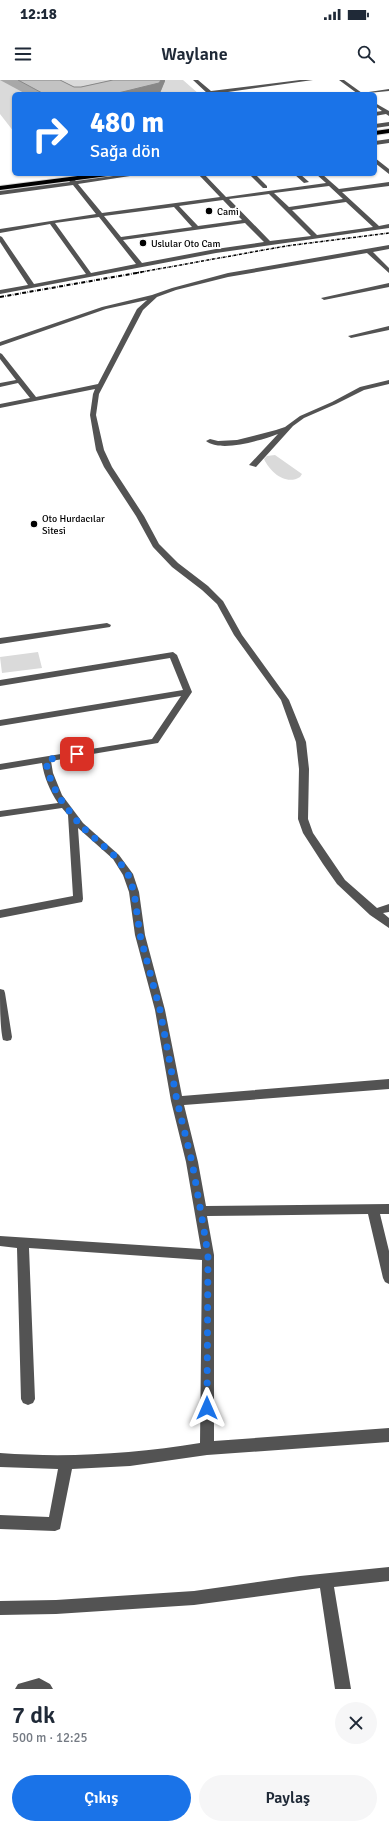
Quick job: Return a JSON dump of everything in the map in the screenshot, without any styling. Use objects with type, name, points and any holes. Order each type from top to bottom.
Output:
[{"type":"highway","points":[[377,133],[389,131]]},
{"type":"highway","points":[[377,139],[389,137]]},
{"type":"highway","points":[[0,182],[47,176]]},
{"type":"highway","points":[[0,188],[73,181],[98,176]]},
{"type":"street","points":[[194,80],[208,92]]},
{"type":"street","points":[[224,92],[311,80]]},
{"type":"street","points":[[341,80],[359,92]]},
{"type":"street","points":[[376,92],[389,90]]},
{"type":"street","points":[[377,105],[388,113]]},
{"type":"street","points":[[377,114],[388,113]]},
{"type":"street","points":[[377,126],[389,124]]},
{"type":"street","points":[[377,143],[389,141]]},
{"type":"street","points":[[377,162],[389,172]]},
{"type":"street","points":[[0,193],[73,181],[121,176]]},
{"type":"street","points":[[203,176],[268,243]]},
{"type":"street","points":[[254,176],[265,188]]},
{"type":"street","points":[[299,176],[306,182]]},
{"type":"street","points":[[321,176],[377,227]]},
{"type":"street","points":[[0,231],[51,222],[175,205],[265,188],[325,179]]},
{"type":"street","points":[[73,181],[141,266]]},
{"type":"street","points":[[222,196],[270,192],[330,184]]},
{"type":"street","points":[[337,191],[389,184]]},
{"type":"street","points":[[270,192],[315,236]]},
{"type":"street","points":[[287,209],[348,200]]},
{"type":"street","points":[[175,205],[196,228]]},
{"type":"street","points":[[119,239],[246,221]]},
{"type":"street","points":[[51,222],[90,275]]},
{"type":"street","points":[[0,292],[216,251],[389,226]]},
{"type":"street","points":[[0,238],[32,286]]},
{"type":"street","points":[[0,344],[104,308],[155,296],[167,291],[228,275],[389,247]]},
{"type":"street","points":[[368,250],[389,271]]},
{"type":"street","points":[[324,298],[389,285]]},
{"type":"street","points":[[155,296],[140,309],[98,386],[94,401],[93,416],[97,440],[104,458],[156,545],[174,565],[204,588],[220,603],[238,635],[285,700],[294,719],[300,742],[304,769],[303,819],[305,826],[312,841],[332,871],[351,892],[389,924]]},
{"type":"street","points":[[352,336],[389,328]]},
{"type":"street","points":[[0,355],[34,399]]},
{"type":"street","points":[[0,368],[9,366]]},
{"type":"street","points":[[0,385],[19,381]]},
{"type":"street","points":[[253,465],[289,428],[302,417],[334,403],[362,388],[389,382]]},
{"type":"street","points":[[0,406],[98,386]]},
{"type":"street","points":[[210,441],[220,443],[240,441],[289,428]]},
{"type":"street","points":[[0,642],[107,625]]},
{"type":"street","points":[[0,682],[173,655],[188,692]]},
{"type":"street","points":[[0,723],[188,692]]},
{"type":"street","points":[[0,768],[155,741],[188,692]]},
{"type":"street","points":[[46,760],[52,784],[64,805],[72,816],[116,857],[123,866],[131,883],[137,906],[140,935],[160,1010],[177,1101],[192,1162],[208,1255],[207,1448]]},
{"type":"street","points":[[0,814],[64,805]]},
{"type":"street","points":[[0,914],[78,899],[72,816]]},
{"type":"street","points":[[374,912],[389,908]]},
{"type":"street","points":[[0,993],[7,1037]]},
{"type":"street","points":[[177,1101],[389,1084]]},
{"type":"street","points":[[373,1209],[389,1278]]},
{"type":"street","points":[[201,1211],[389,1209]]},
{"type":"street","points":[[0,1241],[208,1255]]},
{"type":"street","points":[[23,1243],[28,1399]]},
{"type":"street","points":[[0,1460],[66,1462],[127,1460],[207,1448],[389,1436]]},
{"type":"street","points":[[0,1522],[55,1524],[66,1462]]},
{"type":"street","points":[[0,1608],[56,1607],[194,1598],[389,1574]]},
{"type":"street","points":[[326,1581],[342,1689]]},
{"type":"street","points":[[23,1689],[39,1686],[45,1689]]},
{"type":"shaded area","points":[[0,80],[183,80],[197,92],[12,92],[12,129],[0,114]]},
{"type":"shaded area","points":[[275,455],[302,474],[300,477],[289,480],[284,479],[274,473],[264,459],[267,456]]},
{"type":"shaded area","points":[[38,652],[42,668],[2,673],[0,657]]},
{"type":"building","points":[[18,80],[60,80],[74,87],[81,87],[113,80],[161,80],[159,83],[122,92],[40,92]]},
{"type":"railway","points":[[136,273],[286,246],[389,233]]},
{"type":"railway","points":[[0,297],[142,272]]},
{"type":"place","name":"Cami","points":[[209,211]]},
{"type":"place","name":"Uslular Oto Cam","points":[[143,243]]},
{"type":"place","name":"Oto Hurdacılar Sitesi","points":[[34,524]]},
{"type":"route","points":[[77,754],[46,760],[48,773],[58,796],[72,816],[89,833],[108,848],[128,874],[134,892],[140,935],[160,1010],[177,1101],[192,1162],[208,1255],[207,1408]]}]
